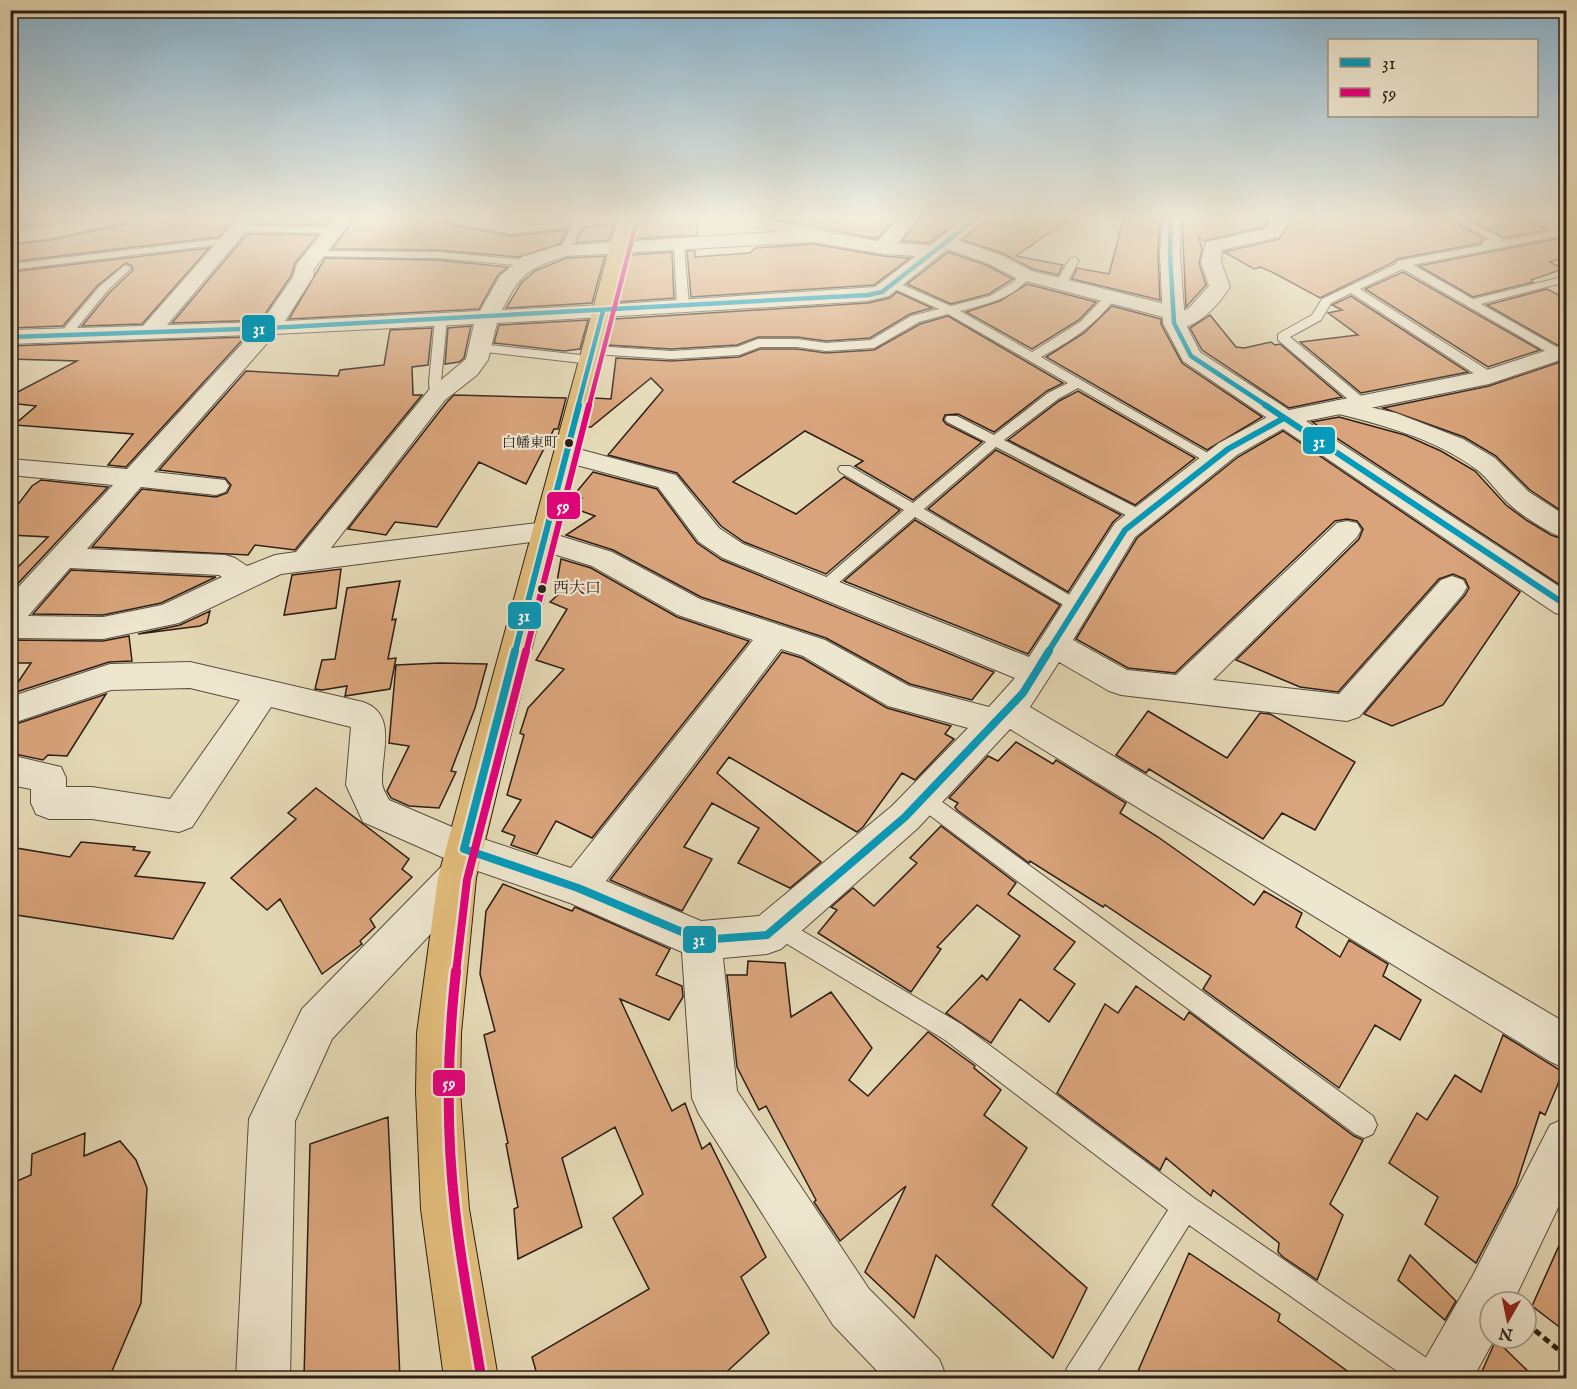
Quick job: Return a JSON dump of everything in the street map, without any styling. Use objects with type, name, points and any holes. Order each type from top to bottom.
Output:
[{"type":"main road","points":[[471,1378],[454,1280],[445,1209],[438,1092],[439,1034],[460,863],[611,282]]},
{"type":"street","points":[[149,332],[192,282]]},
{"type":"street","points":[[10,616],[269,328],[300,282]]},
{"type":"street","points":[[304,562],[437,395],[469,370],[481,348],[487,317],[506,282]]},
{"type":"street","points":[[10,337],[269,328],[868,295],[882,292],[895,282]]},
{"type":"street","points":[[1052,282],[1110,297],[1174,318],[1197,313],[1220,287],[1218,282]]},
{"type":"street","points":[[1172,282],[1174,318],[1191,356],[1566,604]]},
{"type":"street","points":[[10,711],[110,677],[190,675],[363,716],[368,722],[364,785],[376,811],[460,863],[578,888],[701,940],[767,935],[905,818],[1023,693],[1125,530],[1228,449],[1284,418],[1489,376],[1562,352]]},
{"type":"street","points":[[1350,405],[1454,445],[1486,464],[1519,498],[1566,529]]},
{"type":"street","points":[[567,454],[667,481],[709,535],[733,551],[1036,673]]},
{"type":"street","points":[[10,468],[216,486]]},
{"type":"street","points":[[1183,689],[1347,530]]},
{"type":"street","points":[[10,627],[103,628],[168,615],[275,565],[545,536],[602,559],[688,607],[814,648],[900,697],[1001,716],[1566,1047]]},
{"type":"street","points":[[63,558],[225,565],[246,579]]},
{"type":"street","points":[[1054,644],[1121,682],[1347,708],[1452,587]]},
{"type":"street","points":[[578,888],[774,636]]},
{"type":"street","points":[[10,770],[48,778],[49,803],[92,803],[180,816],[263,692]]},
{"type":"street","points":[[263,1378],[272,1119],[317,1024],[460,863]]},
{"type":"street","points":[[701,940],[715,1098],[851,1307],[920,1378]]},
{"type":"street","points":[[1444,1378],[1490,1294],[1566,1141]]},
{"type":"lane","points":[[65,335],[110,282]]},
{"type":"lane","points":[[681,282],[683,306]]},
{"type":"lane","points":[[481,348],[592,355],[671,355],[739,351],[758,343],[797,343],[826,347],[874,344],[915,319],[994,298],[1020,282]]},
{"type":"lane","points":[[1350,405],[1282,337],[1317,317],[1326,301],[1365,282]]},
{"type":"lane","points":[[1435,282],[1562,352]]},
{"type":"lane","points":[[1472,303],[1555,282]]},
{"type":"lane","points":[[892,284],[948,309],[1213,460]]},
{"type":"lane","points":[[1352,288],[1489,376]]},
{"type":"lane","points":[[1032,357],[1083,328],[1099,313],[1110,297]]},
{"type":"lane","points":[[437,395],[435,382],[441,319]]},
{"type":"lane","points":[[823,587],[995,441],[1053,396],[1078,383]]},
{"type":"lane","points":[[952,419],[1142,517]]},
{"type":"lane","points":[[844,469],[1077,606]]},
{"type":"lane","points":[[923,799],[1365,1125]]},
{"type":"lane","points":[[777,926],[953,1032],[1185,1207],[1431,1378]]},
{"type":"lane","points":[[1077,1378],[1185,1207]]},
{"type":"path","points":[[1538,1333],[1566,1356]]},
{"type":"building","points":[[10,282],[102,282],[63,326],[10,328]]},
{"type":"building","points":[[121,282],[179,282],[142,324],[82,326]]},
{"type":"building","points":[[207,282],[287,282],[261,320],[172,323]]},
{"type":"building","points":[[311,282],[494,282],[479,309],[289,319]]},
{"type":"building","points":[[522,282],[598,282],[592,303],[506,308]]},
{"type":"building","points":[[623,282],[673,282],[674,298],[618,302]]},
{"type":"building","points":[[690,282],[878,282],[874,285],[691,297]]},
{"type":"building","points":[[910,282],[1008,282],[989,294],[951,304],[907,284]]},
{"type":"building","points":[[1084,282],[1159,282],[1160,300]]},
{"type":"building","points":[[1185,282],[1205,282],[1206,285],[1186,307]]},
{"type":"building","points":[[1290,282],[1353,282],[1320,298]]},
{"type":"building","points":[[1381,282],[1420,282],[1540,350],[1488,367],[1365,289]]},
{"type":"building","points":[[1447,282],[1533,282],[1473,297]]},
{"type":"building","points":[[1027,284],[1096,302],[1079,320],[1032,349],[966,312],[1000,301]]},
{"type":"building","points":[[1547,289],[1566,299],[1566,342],[1557,345],[1487,305]]},
{"type":"building","points":[[897,292],[932,308],[910,314],[870,338],[826,341],[797,337],[758,337],[737,345],[671,349],[607,345],[614,319],[868,303],[890,298]]},
{"type":"building","points":[[1351,296],[1468,372],[1361,393],[1300,342],[1358,335],[1328,313],[1342,310],[1332,305]]},
{"type":"building","points":[[1112,306],[1161,319],[1161,324],[1182,363],[1262,417],[1207,450],[1046,357],[1084,333]]},
{"type":"building","points":[[1210,315],[1236,347],[1244,348],[1271,342],[1275,345],[1280,344],[1342,397],[1289,408],[1202,350],[1190,328]]},
{"type":"building","points":[[948,316],[1063,383],[1047,391],[994,432],[958,414],[945,415],[943,420],[946,424],[982,442],[913,500],[855,466],[863,461],[805,431],[733,482],[796,514],[844,477],[900,510],[826,574],[744,542],[721,526],[677,473],[608,455],[663,390],[651,378],[591,427],[587,427],[594,398],[611,399],[616,358],[671,361],[739,357],[760,349],[797,349],[826,353],[874,350],[920,324]]},
{"type":"building","points":[[588,320],[580,349],[564,351],[494,343],[499,325]]},
{"type":"building","points":[[471,326],[464,358],[459,362],[445,364],[448,328]]},
{"type":"building","points":[[432,328],[428,365],[412,367],[413,395],[422,395],[295,550],[255,545],[248,555],[92,547],[142,489],[216,497],[227,493],[231,485],[225,478],[159,470],[246,371],[338,376],[340,370],[384,365],[390,330]]},
{"type":"building","points":[[245,337],[126,467],[108,465],[133,434],[14,425],[36,406],[10,403],[10,396],[77,361],[10,359],[10,346]]},
{"type":"building","points":[[1566,360],[1566,514],[1530,490],[1496,456],[1464,437],[1383,408],[1489,386]]},
{"type":"building","points":[[1078,391],[1195,458],[1135,505],[1008,440],[1059,401]]},
{"type":"building","points":[[454,395],[566,398],[558,429],[554,429],[526,484],[479,462],[437,527],[395,522],[386,535],[348,529],[447,402]]},
{"type":"building","points":[[1339,417],[1405,435],[1441,451],[1475,471],[1506,505],[1551,535],[1566,540],[1566,589],[1312,422]]},
{"type":"building","points":[[1283,431],[1520,592],[1443,705],[1392,726],[1364,714],[1465,595],[1469,588],[1465,579],[1453,574],[1439,579],[1338,692],[1300,687],[1236,660],[1359,539],[1363,529],[1357,521],[1347,519],[1335,521],[1175,673],[1128,668],[1076,639],[1137,538],[1238,457]]},
{"type":"building","points":[[996,450],[1121,515],[1113,522],[1068,592],[928,509]]},
{"type":"building","points":[[593,472],[657,489],[697,543],[722,560],[994,672],[972,700],[910,684],[826,638],[701,597],[613,550],[566,535],[595,516],[573,508],[582,498],[574,495]]},
{"type":"building","points":[[41,480],[108,487],[10,592],[10,575],[48,537],[10,535],[10,515],[32,486]]},
{"type":"building","points":[[915,520],[1060,605],[1028,654],[844,581]]},
{"type":"building","points":[[561,559],[591,568],[677,617],[749,641],[592,838],[556,821],[537,854],[511,845],[515,836],[502,831],[521,800],[507,795],[524,735],[520,733],[528,708],[564,669],[536,660],[567,609],[550,602],[562,591],[556,587]]},
{"type":"building","points":[[341,569],[336,608],[284,615],[292,575]]},
{"type":"building","points":[[71,570],[216,577],[161,603],[103,615],[33,614]]},
{"type":"building","points":[[400,581],[392,620],[396,619],[388,659],[396,658],[390,689],[345,696],[347,686],[315,689],[322,660],[335,659],[347,588]]},
{"type":"building","points":[[210,611],[207,623],[200,626],[138,634],[180,625]]},
{"type":"building","points":[[129,636],[132,661],[109,662],[10,694],[31,663],[10,663],[10,640],[103,641]]},
{"type":"building","points":[[782,652],[802,658],[887,708],[951,726],[945,734],[954,739],[915,780],[902,773],[857,832],[729,757],[717,773],[821,862],[790,888],[738,863],[759,828],[712,803],[684,847],[712,859],[682,911],[610,880]]},
{"type":"building","points":[[487,664],[475,708],[451,771],[456,772],[439,808],[409,806],[391,798],[387,791],[409,746],[389,743],[396,665]]},
{"type":"building","points":[[106,694],[67,756],[48,755],[43,760],[10,753],[10,726]]},
{"type":"building","points":[[1148,711],[1227,758],[1260,713],[1270,714],[1355,762],[1315,830],[1282,813],[1263,839],[1149,769],[1146,773],[1116,755]]},
{"type":"building","points":[[1016,742],[1053,764],[1056,760],[1126,803],[1120,813],[1254,905],[1264,891],[1302,913],[1296,927],[1340,957],[1349,940],[1388,964],[1383,976],[1421,1000],[1400,1040],[1375,1025],[1339,1088],[1203,989],[1211,976],[1105,905],[1103,907],[1030,861],[1029,863],[957,810],[955,807],[958,803],[949,798],[988,756],[998,761]]},
{"type":"building","points":[[316,788],[409,859],[402,869],[412,877],[370,919],[375,927],[360,941],[362,944],[322,974],[280,899],[267,910],[231,878],[296,819],[288,813]]},
{"type":"building","points":[[941,826],[1016,883],[1008,894],[1075,942],[1054,969],[1075,984],[1049,1022],[1020,999],[991,1043],[946,1013],[982,975],[987,980],[1020,936],[977,905],[937,947],[941,949],[911,992],[818,933],[837,910],[831,907],[853,888],[874,906],[917,863],[910,858]]},
{"type":"building","points":[[81,842],[135,847],[133,850],[150,852],[135,876],[205,883],[173,939],[10,914],[10,847],[70,857]]},
{"type":"building","points":[[503,884],[572,911],[575,907],[670,949],[656,975],[682,986],[683,997],[669,1020],[620,999],[672,1111],[685,1103],[702,1149],[710,1143],[766,1257],[741,1277],[769,1333],[720,1378],[538,1378],[532,1357],[649,1289],[613,1218],[643,1194],[615,1127],[562,1158],[582,1227],[518,1259],[514,1209],[518,1207],[506,1144],[508,1143],[484,1035],[495,1031],[480,974],[486,911]]},
{"type":"building","points":[[748,961],[785,963],[791,1017],[831,992],[872,1048],[849,1080],[868,1096],[928,1032],[975,1066],[974,1068],[1001,1090],[984,1115],[1027,1148],[992,1205],[1087,1288],[1053,1358],[936,1255],[914,1318],[865,1272],[906,1186],[840,1241],[814,1202],[816,1200],[766,1106],[759,1110],[737,1067],[727,975],[747,975]]},
{"type":"building","points":[[1136,986],[1184,1020],[1189,1012],[1354,1136],[1363,1140],[1330,1204],[1343,1215],[1317,1280],[1283,1257],[1278,1252],[1279,1243],[1213,1190],[1211,1196],[1166,1158],[1160,1170],[1057,1093],[1105,1004],[1118,1013]]},
{"type":"building","points":[[1503,1035],[1563,1072],[1545,1115],[1540,1112],[1516,1186],[1476,1263],[1425,1224],[1438,1197],[1389,1163],[1417,1113],[1427,1120],[1455,1075],[1481,1092]]},
{"type":"building","points":[[388,1117],[400,1378],[304,1378],[310,1144]]},
{"type":"building","points":[[85,1133],[84,1156],[120,1141],[136,1160],[147,1188],[141,1303],[109,1378],[10,1378],[10,1184],[31,1175],[32,1154]]},
{"type":"building","points":[[1566,1230],[1566,1332],[1538,1311],[1538,1293]]},
{"type":"building","points":[[1189,1253],[1280,1314],[1278,1321],[1357,1378],[1135,1378]]},
{"type":"building","points":[[1410,1255],[1456,1301],[1445,1320],[1398,1280]]},
{"type":"building","points":[[1492,1350],[1506,1350],[1535,1378],[1479,1378]]},
{"type":"transit line","name":"59","points":[[481,1376],[455,1208],[449,1092],[449,1034],[467,880],[621,282]]},
{"type":"transit line","name":"31","points":[[10,337],[269,328],[868,295],[882,292],[895,282]]},
{"type":"transit line","name":"31","points":[[1172,282],[1174,323],[1191,356],[1566,605]]},
{"type":"transit line","name":"31","points":[[603,311],[464,849],[578,888],[701,940],[767,935],[905,817],[1023,693],[1125,530],[1228,449],[1284,418]]},
{"type":"place","name":"白幡東町","points":[[569,443]]},
{"type":"place","name":"西大口","points":[[542,589]]}]
